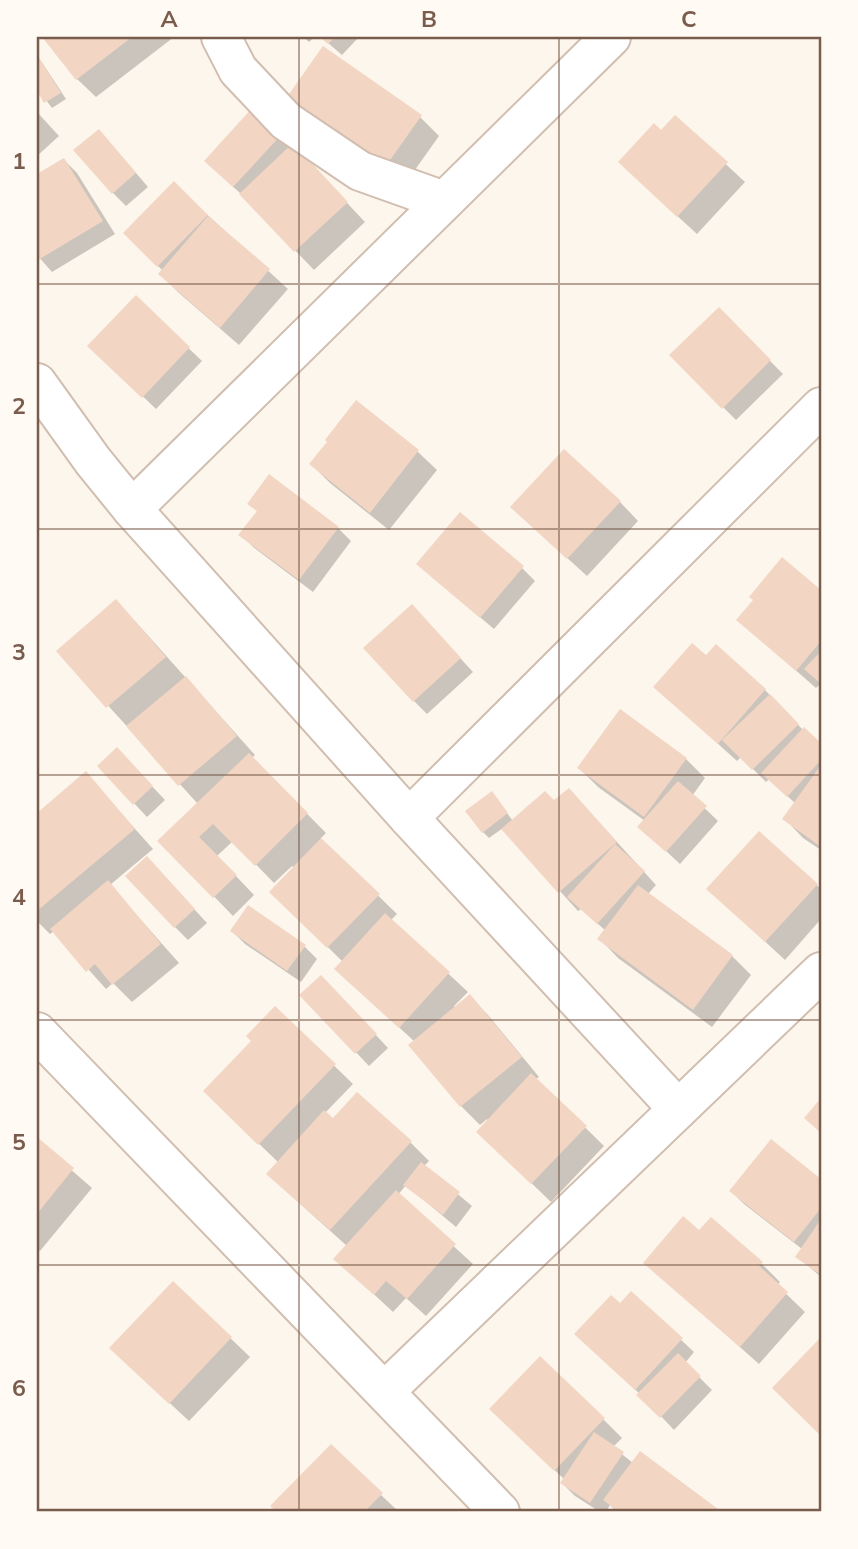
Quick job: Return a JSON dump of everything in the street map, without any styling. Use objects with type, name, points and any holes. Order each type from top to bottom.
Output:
[{"type":"street","points":[[221,37],[238,71],[286,121],[360,171],[444,201]]},
{"type":"street","points":[[132,509],[611,37]]},
{"type":"street","points":[[37,383],[93,461],[132,509],[409,818],[678,1109]]},
{"type":"street","points":[[409,818],[821,407]]},
{"type":"street","points":[[385,1391],[821,972]]},
{"type":"street","points":[[37,1032],[500,1512]]},
{"type":"building","points":[[42,37],[132,37],[76,80]]},
{"type":"building","points":[[320,37],[335,37],[328,44]]},
{"type":"building","points":[[323,46],[422,115],[381,173],[282,104]]},
{"type":"building","points":[[37,55],[61,93],[44,103],[37,91]]},
{"type":"building","points":[[253,107],[283,133],[233,187],[204,161]]},
{"type":"building","points":[[675,115],[728,162],[677,217],[618,162],[654,123],[661,130]]},
{"type":"building","points":[[99,129],[136,173],[112,194],[73,150]]},
{"type":"building","points":[[293,143],[348,202],[294,252],[239,194]]},
{"type":"building","points":[[64,158],[103,221],[38,260],[37,174]]},
{"type":"building","points":[[174,181],[208,215],[157,267],[123,233]]},
{"type":"building","points":[[208,216],[270,269],[220,328],[158,274]]},
{"type":"building","points":[[136,295],[190,347],[142,398],[87,346]]},
{"type":"building","points":[[719,307],[771,360],[722,409],[669,355]]},
{"type":"building","points":[[356,400],[419,450],[370,513],[309,464]]},
{"type":"building","points":[[564,449],[621,501],[567,559],[510,507]]},
{"type":"building","points":[[269,474],[339,527],[299,580],[238,535],[257,511],[247,504]]},
{"type":"building","points":[[460,512],[524,566],[480,618],[416,564]]},
{"type":"building","points":[[782,557],[821,590],[821,641],[796,671],[736,620],[753,600],[749,597]]},
{"type":"building","points":[[116,599],[166,657],[106,708],[56,651]]},
{"type":"building","points":[[412,604],[461,658],[413,702],[363,648]]},
{"type":"building","points":[[692,643],[706,655],[716,644],[766,689],[718,744],[653,687]]},
{"type":"building","points":[[821,651],[821,684],[804,669]]},
{"type":"building","points":[[186,676],[237,736],[178,786],[126,726]]},
{"type":"building","points":[[770,694],[799,724],[752,770],[722,740]]},
{"type":"building","points":[[620,709],[687,758],[644,817],[577,768]]},
{"type":"building","points":[[804,727],[821,743],[821,760],[787,797],[761,773]]},
{"type":"building","points":[[117,747],[153,786],[133,805],[97,766]]},
{"type":"building","points":[[249,753],[308,813],[255,866],[213,824],[199,837],[237,875],[213,898],[157,841]]},
{"type":"building","points":[[821,765],[821,847],[782,819]]},
{"type":"building","points":[[86,771],[135,829],[37,911],[37,813]]},
{"type":"building","points":[[678,781],[707,806],[666,852],[637,827]]},
{"type":"building","points":[[569,788],[617,842],[558,893],[501,829],[545,791],[554,800]]},
{"type":"building","points":[[492,791],[508,813],[482,833],[465,811]]},
{"type":"building","points":[[759,831],[818,884],[765,942],[706,889]]},
{"type":"building","points":[[321,838],[380,894],[327,948],[269,892]]},
{"type":"building","points":[[615,844],[645,871],[597,924],[567,897]]},
{"type":"building","points":[[147,856],[195,909],[174,928],[125,876]]},
{"type":"building","points":[[108,880],[161,944],[112,985],[95,964],[86,972],[50,929]]},
{"type":"building","points":[[638,885],[733,955],[693,1010],[597,939]]},
{"type":"building","points":[[248,905],[306,945],[287,971],[230,931]]},
{"type":"building","points":[[385,913],[450,972],[399,1028],[334,969]]},
{"type":"building","points":[[321,975],[377,1034],[355,1054],[299,995]]},
{"type":"building","points":[[470,994],[522,1057],[460,1107],[408,1045]]},
{"type":"building","points":[[275,1006],[336,1064],[258,1145],[203,1091],[251,1041],[246,1036]]},
{"type":"building","points":[[531,1073],[587,1126],[531,1184],[476,1132]]},
{"type":"building","points":[[357,1092],[412,1141],[330,1230],[266,1174],[324,1110],[333,1118]]},
{"type":"building","points":[[821,1098],[821,1133],[804,1118]]},
{"type":"building","points":[[37,1137],[74,1168],[37,1214]]},
{"type":"building","points":[[771,1139],[821,1179],[821,1208],[794,1242],[729,1191]]},
{"type":"building","points":[[421,1162],[460,1192],[443,1215],[403,1185]]},
{"type":"building","points":[[396,1190],[456,1244],[407,1299],[386,1281],[374,1295],[333,1259]]},
{"type":"building","points":[[683,1216],[699,1230],[711,1217],[763,1262],[759,1266],[788,1292],[740,1347],[643,1263]]},
{"type":"building","points":[[821,1219],[821,1275],[795,1257]]},
{"type":"building","points":[[173,1281],[232,1337],[169,1404],[109,1348]]},
{"type":"building","points":[[631,1291],[683,1338],[635,1390],[574,1334],[611,1295],[620,1303]]},
{"type":"building","points":[[821,1337],[821,1436],[772,1388]]},
{"type":"building","points":[[678,1353],[701,1376],[660,1418],[636,1395]]},
{"type":"building","points":[[540,1356],[605,1418],[554,1471],[489,1409]]},
{"type":"building","points":[[594,1432],[624,1452],[590,1503],[560,1483]]},
{"type":"building","points":[[331,1444],[383,1493],[364,1512],[277,1512],[270,1506]]},
{"type":"building","points":[[640,1451],[722,1512],[619,1512],[603,1500]]}]
